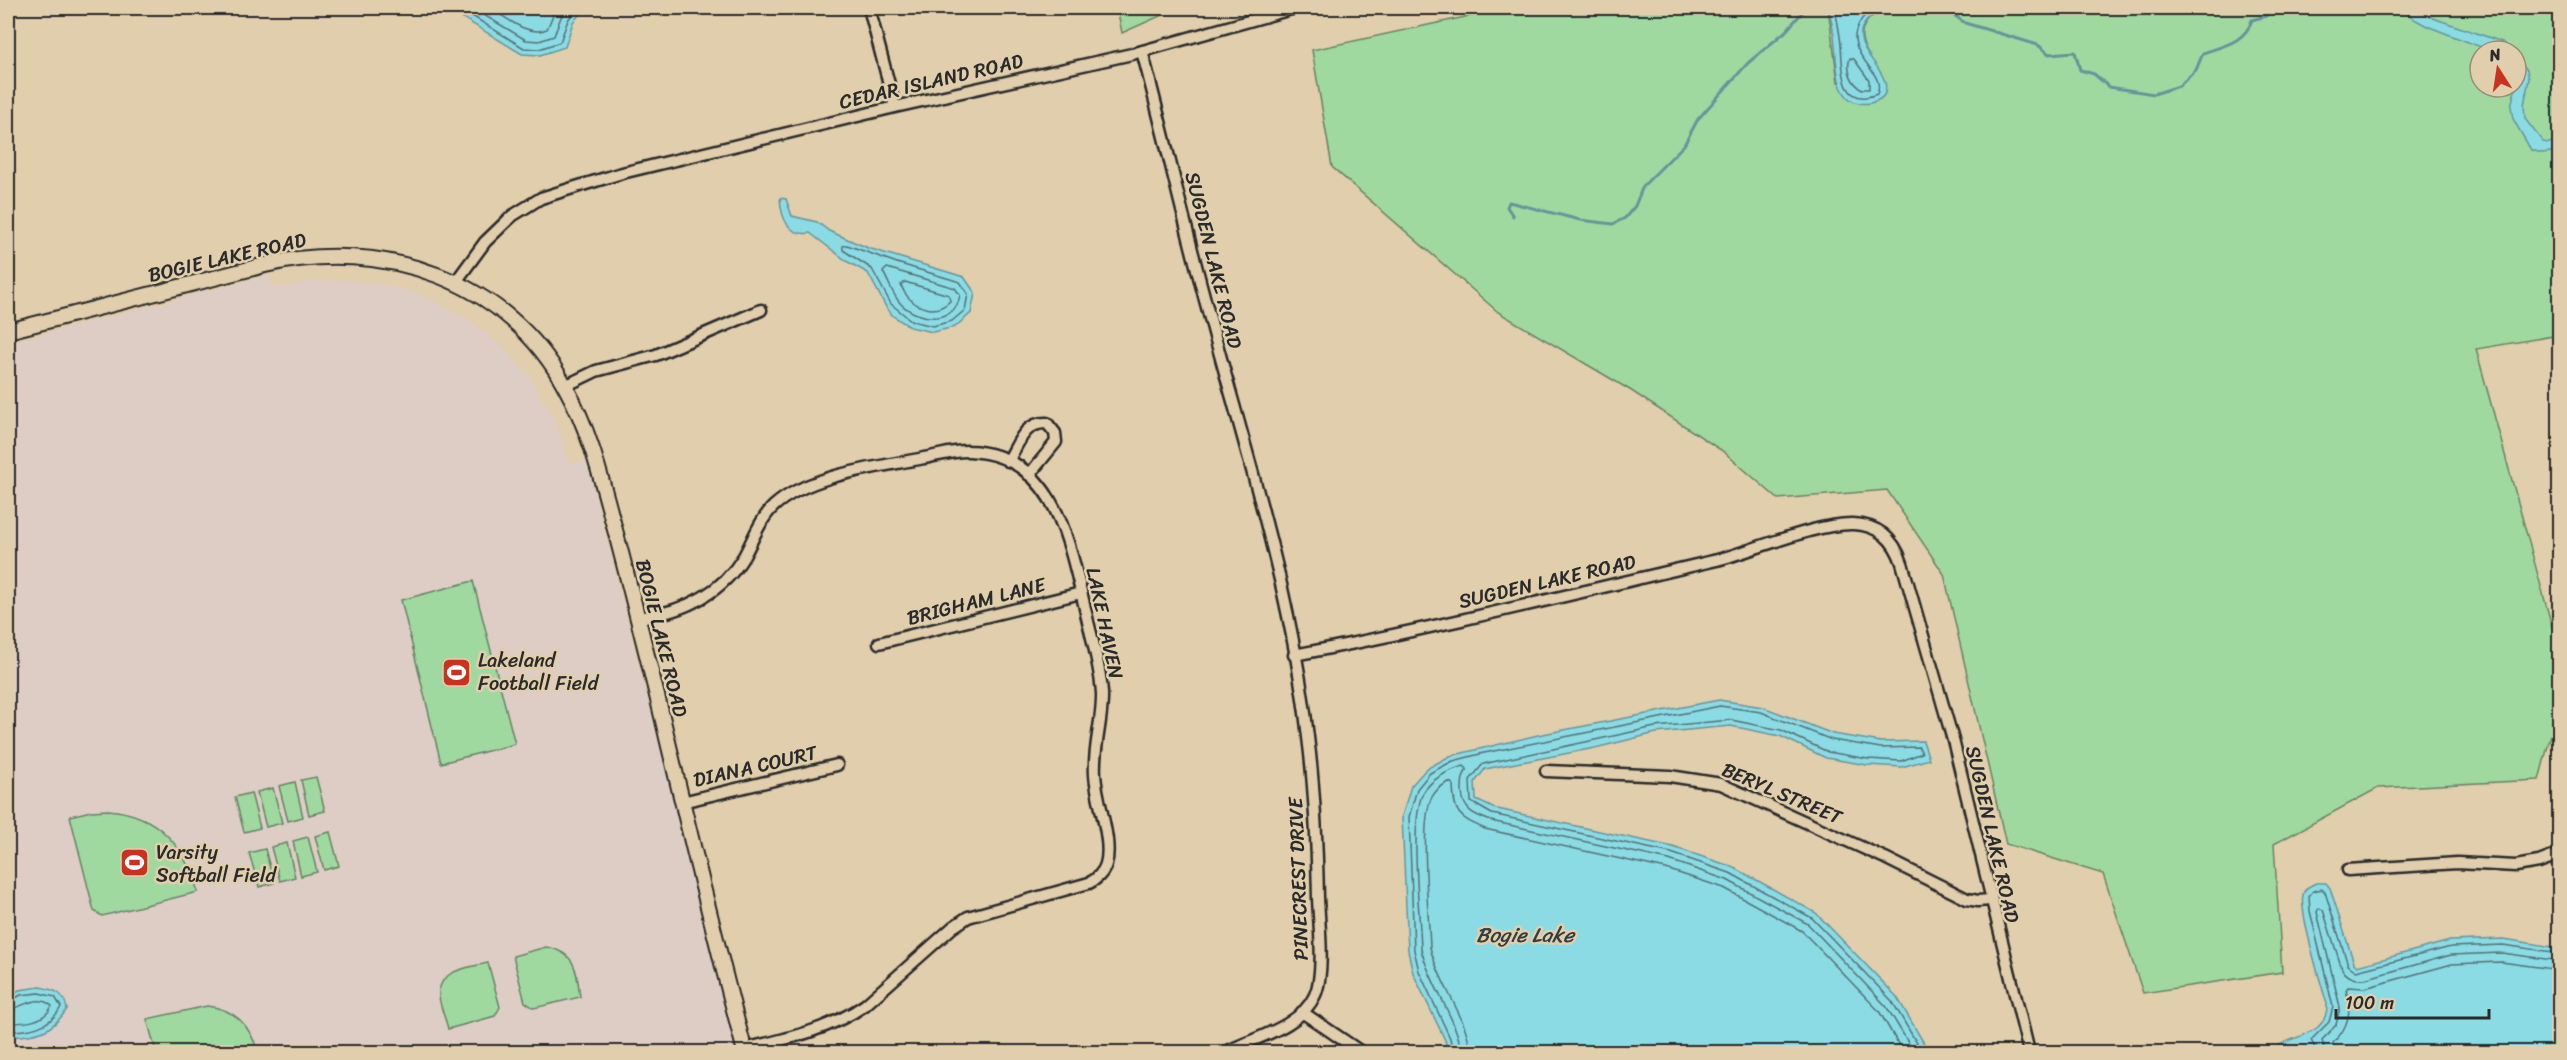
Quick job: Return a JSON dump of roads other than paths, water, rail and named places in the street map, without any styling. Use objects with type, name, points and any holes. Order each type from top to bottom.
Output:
[{"type":"main road","name":"BOGIE LAKE ROAD","points":[[8,331],[241,270],[311,256],[348,255],[387,260],[455,283],[492,305],[521,329],[539,349],[565,386],[584,423],[594,451],[639,618],[692,848],[745,1051]]},
{"type":"street","points":[[869,8],[896,107]]},
{"type":"street","name":"CEDAR ISLAND ROAD","points":[[455,283],[485,242],[512,216],[541,198],[622,173],[1142,51],[1295,8]]},
{"type":"street","name":"SUGDEN LAKE ROAD","points":[[1142,51],[1210,318],[1270,538],[1294,655],[1397,635],[1733,556],[1837,525],[1872,526],[1889,537],[1897,548],[1902,563],[1953,740],[2029,1053]]},
{"type":"street","points":[[565,386],[596,371],[656,355],[761,310]]},
{"type":"street","points":[[1008,460],[1028,428],[1036,423],[1047,423],[1055,433],[1056,442],[1029,475]]},
{"type":"street","name":"LAKE HAVEN","points":[[639,618],[686,606],[720,587],[734,572],[774,506],[796,492],[838,477],[967,450],[991,454],[1008,460],[1029,475],[1050,497],[1063,523],[1081,592],[1098,664],[1102,694],[1094,772],[1108,852],[1104,868],[1094,881],[1089,883],[968,917],[953,927],[865,1005],[849,1016],[807,1033],[745,1051]]},
{"type":"street","name":"BRIGHAM LANE","points":[[879,643],[1081,592]]},
{"type":"street","name":"PINECREST DRIVE","points":[[1227,1053],[1277,1031],[1302,1012],[1315,995],[1320,947],[1317,819],[1308,734],[1294,655]]},
{"type":"street","name":"DIANA COURT","points":[[682,802],[837,765]]},
{"type":"street","name":"BERYL STREET","points":[[1546,771],[1670,776],[1721,784],[1885,858],[1967,899],[1990,900]]},
{"type":"street","points":[[2348,870],[2457,863],[2516,866],[2538,862],[2559,854]]},
{"type":"street","points":[[1302,1012],[1361,1053]]},
{"type":"water","points":[[450,8],[585,8],[573,22],[565,47],[540,55],[522,54]]},
{"type":"water","points":[[1828,8],[1885,8],[1868,19],[1861,30],[1861,41],[1885,83],[1885,93],[1879,100],[1859,103],[1844,93],[1838,74],[1834,35]]},
{"type":"water","points":[[2403,8],[2418,8],[2433,18],[2493,39],[2468,39],[2468,42],[2414,19]]},
{"type":"water","points":[[2513,99],[2525,99],[2525,119],[2543,142],[2559,140],[2559,151],[2542,153],[2531,150],[2513,119],[2511,106]]},
{"type":"water","points":[[780,198],[786,199],[792,216],[817,222],[829,231],[868,248],[964,277],[975,293],[971,313],[955,327],[933,332],[910,327],[893,316],[886,307],[868,273],[848,262],[810,233],[796,232],[791,229],[784,218]]},
{"type":"water","name":"Bogie Lake","points":[[1719,700],[1763,707],[1833,734],[1881,742],[1923,741],[1929,759],[1902,767],[1867,765],[1826,758],[1780,736],[1731,726],[1656,733],[1595,748],[1485,769],[1475,782],[1476,800],[1493,808],[1673,847],[1733,867],[1816,913],[1897,997],[1929,1052],[1448,1052],[1445,1040],[1413,973],[1408,951],[1402,816],[1411,786],[1426,769],[1450,756],[1538,735]]},
{"type":"water","points":[[2316,883],[2326,883],[2330,888],[2354,963],[2357,966],[2450,941],[2504,939],[2559,948],[2559,1052],[2312,1052],[2309,1049],[2298,1052],[2271,1052],[2278,1046],[2314,1030],[2326,1016],[2327,1004],[2311,948],[2303,904],[2305,891]]},
{"type":"water","points":[[40,987],[61,995],[67,1009],[55,1023],[43,1031],[10,1037],[8,1035],[8,997],[19,990]]},
{"type":"waterway","points":[[1513,216],[1507,207],[1509,202],[1580,220],[1613,224],[1625,218],[1635,206],[1643,186],[1684,145],[1698,119],[1748,63],[1786,31],[1806,8]]},
{"type":"waterway","points":[[1944,8],[1965,23],[2038,45],[2049,54],[2075,52],[2080,70],[2094,74],[2109,87],[2154,94],[2179,86],[2196,70],[2203,53],[2238,39],[2249,28],[2252,20],[2266,16],[2273,8]]},
{"type":"place","name":"Lakeland Football Field","points":[[457,672]]},
{"type":"place","name":"Varsity Softball Field","points":[[135,863]]}]
